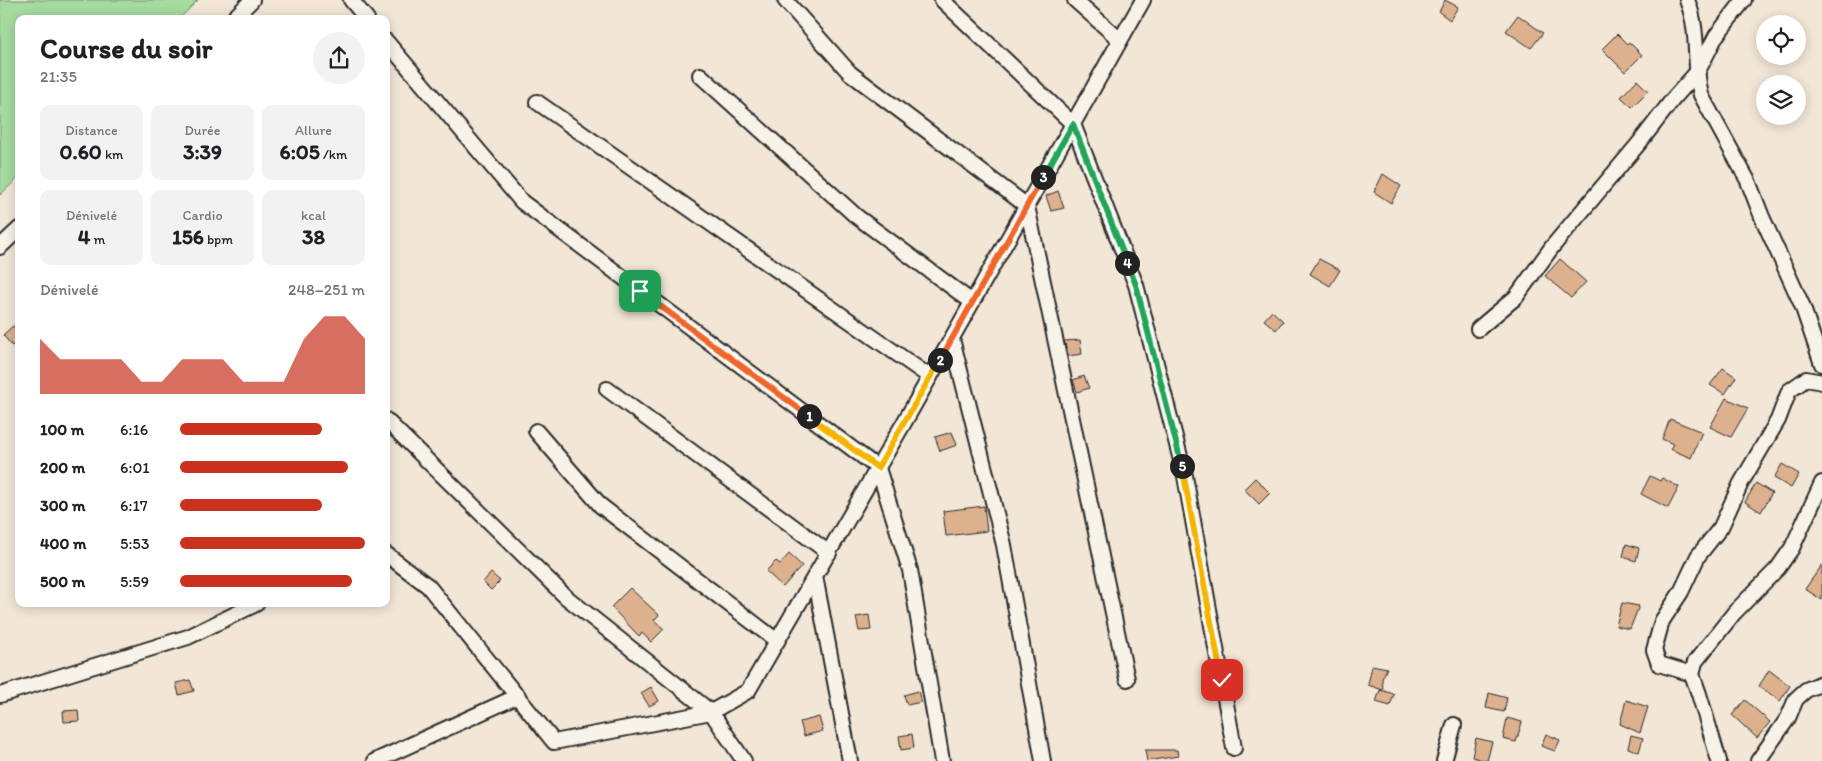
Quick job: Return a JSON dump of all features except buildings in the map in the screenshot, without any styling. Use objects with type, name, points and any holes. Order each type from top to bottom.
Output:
[{"type":"street","points":[[237,15],[252,0]]},
{"type":"street","points":[[351,0],[364,15]]},
{"type":"street","points":[[785,0],[850,73],[1027,206],[1127,679]]},
{"type":"street","points":[[942,0],[1073,124],[1136,285],[1185,476],[1234,748]]},
{"type":"street","points":[[1075,0],[1120,40]]},
{"type":"street","points":[[390,557],[428,586],[554,742],[711,712],[748,691],[952,339],[1143,0]]},
{"type":"street","points":[[1687,0],[1693,13],[1697,38],[1701,95],[1748,181],[1762,217],[1802,305],[1822,364]]},
{"type":"street","points":[[1478,329],[1516,297],[1552,247],[1698,71],[1716,36],[1744,0]]},
{"type":"street","points":[[390,46],[522,202],[878,468],[910,570],[942,761]]},
{"type":"street","points":[[700,75],[856,216],[972,302]]},
{"type":"street","points":[[537,102],[930,377]]},
{"type":"street","points":[[0,247],[15,233]]},
{"type":"street","points":[[952,339],[1004,544],[1042,761]]},
{"type":"street","points":[[1692,674],[1659,664],[1654,650],[1662,621],[1682,592],[1698,556],[1721,527],[1741,482],[1778,420],[1789,391],[1806,379],[1822,382]]},
{"type":"street","points":[[606,389],[829,553]]},
{"type":"street","points":[[390,424],[566,596],[711,712],[744,761]]},
{"type":"street","points":[[536,431],[601,506],[777,642]]},
{"type":"street","points":[[1719,761],[1692,674],[1696,662],[1713,638],[1759,586],[1778,568],[1792,548],[1822,483]]},
{"type":"street","points":[[815,576],[850,761]]},
{"type":"street","points":[[0,695],[188,636],[250,607]]},
{"type":"street","points":[[1758,761],[1788,718],[1796,699],[1806,690],[1822,683]]},
{"type":"street","points":[[375,761],[518,696]]},
{"type":"street","points":[[1444,761],[1454,725]]},
{"type":"green space","points":[[0,0],[198,0],[183,15],[15,15],[15,181],[0,195]]},
{"type":"route","points":[[640,291],[878,468],[1073,124],[1136,285],[1185,476],[1222,680]]}]
